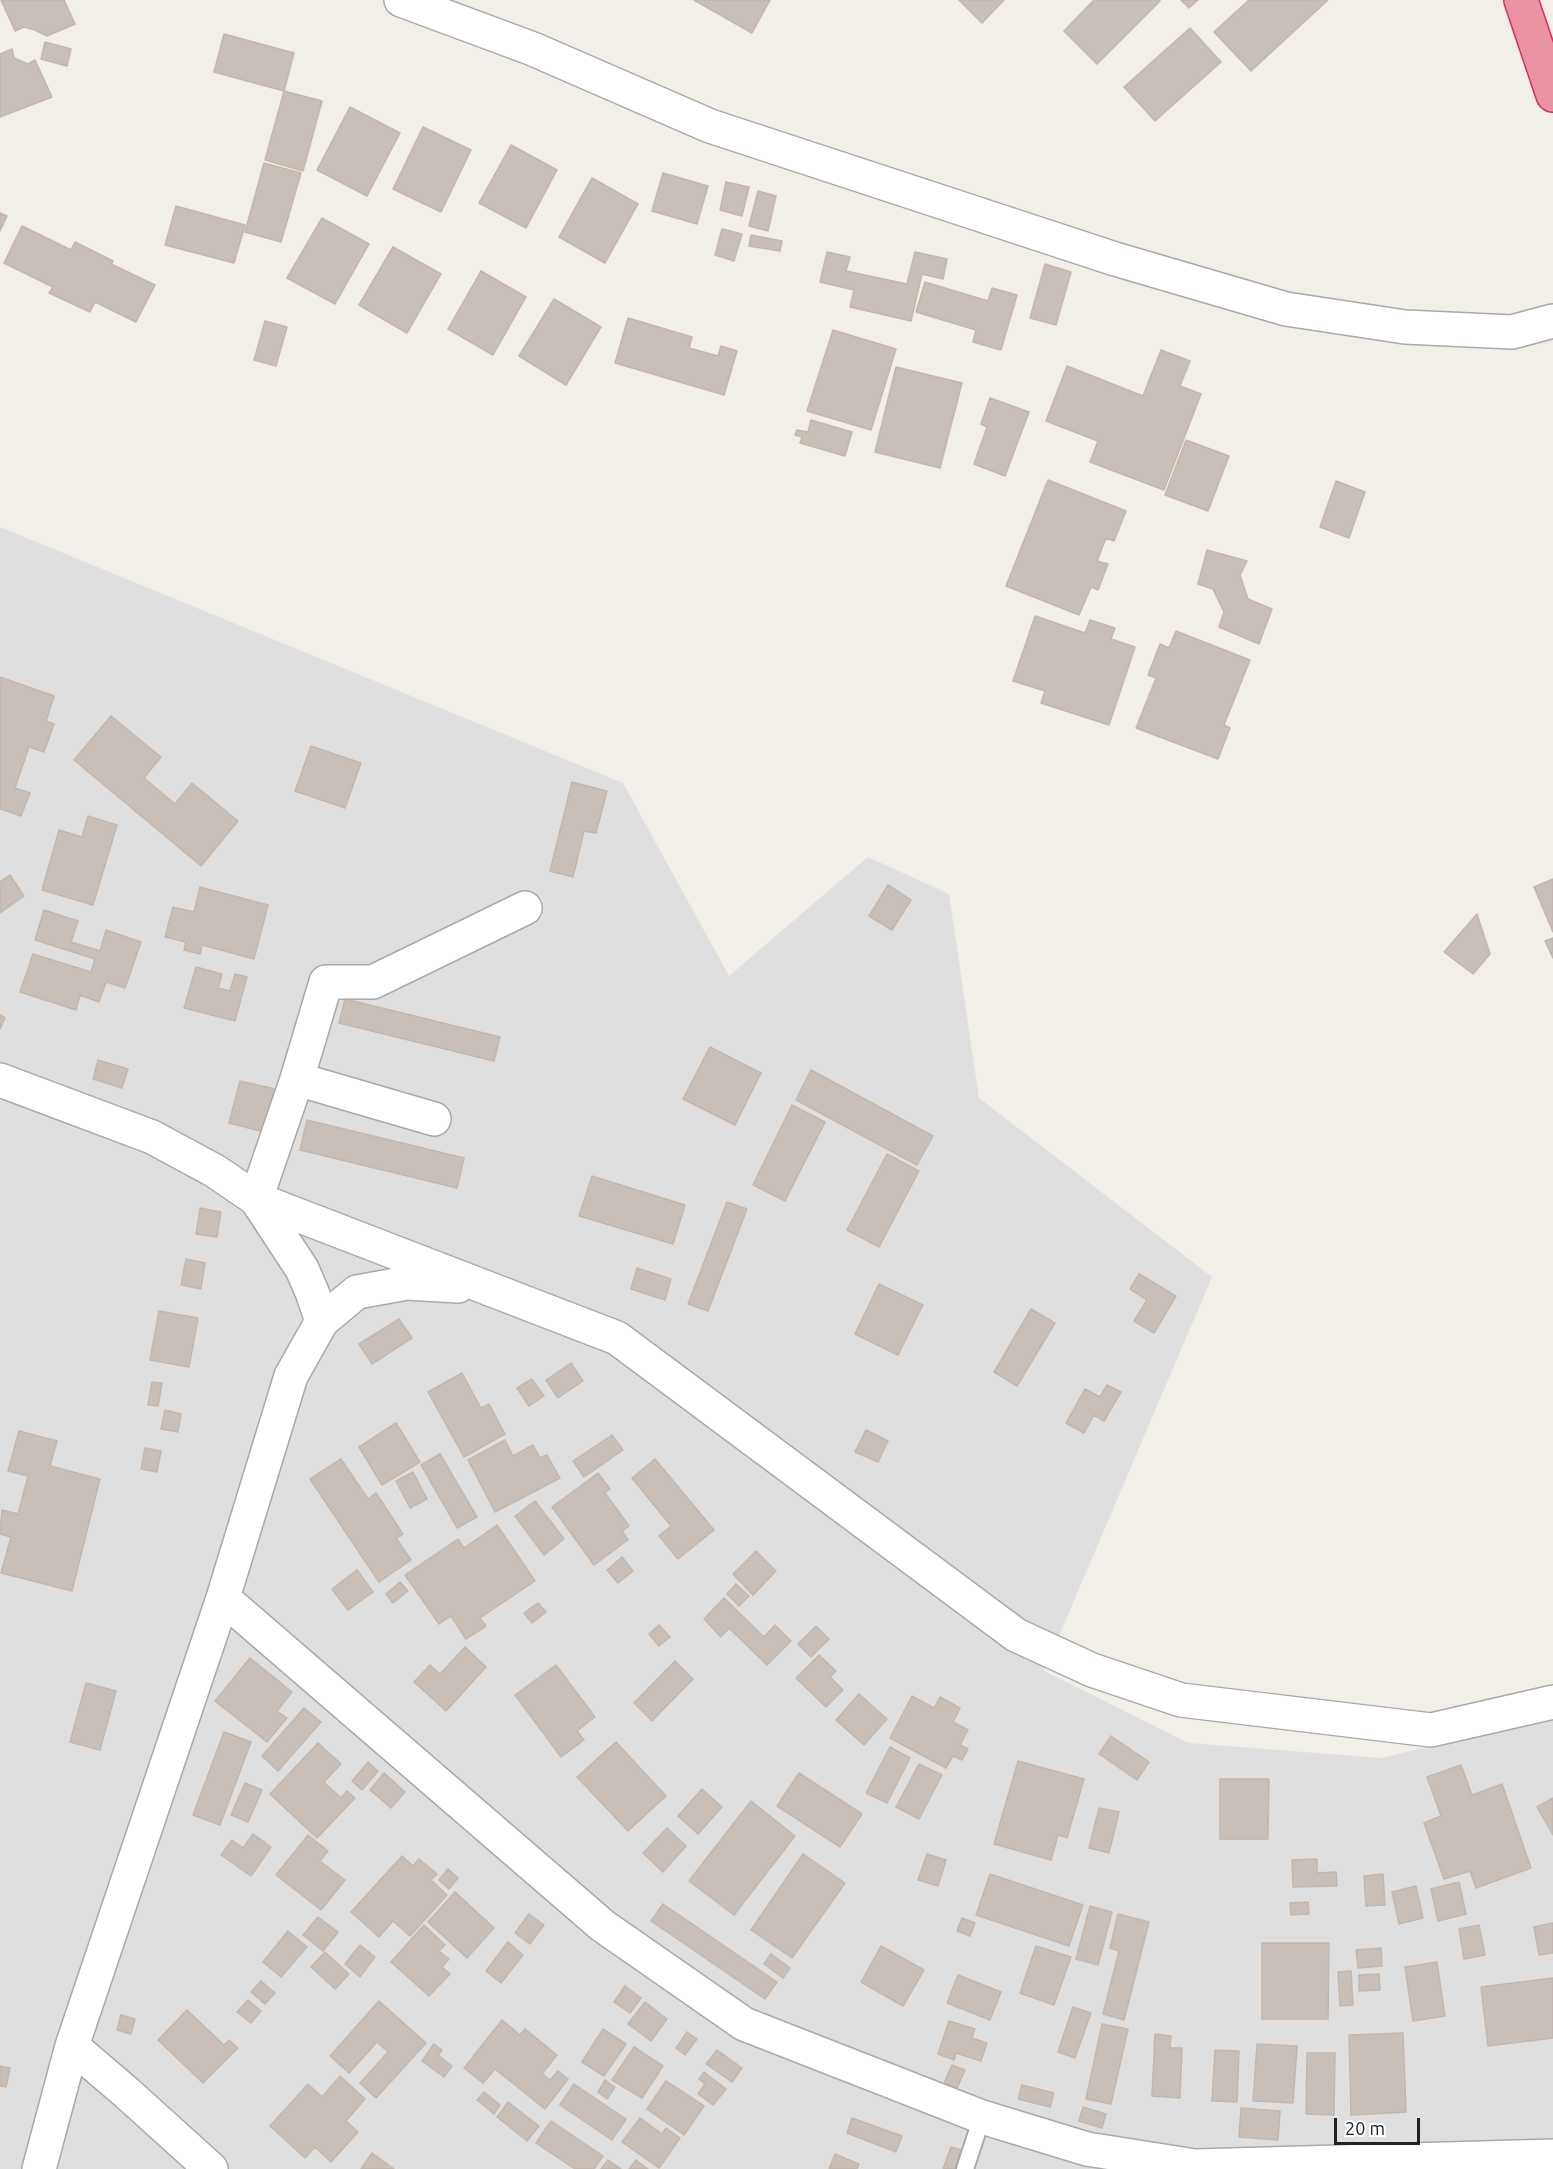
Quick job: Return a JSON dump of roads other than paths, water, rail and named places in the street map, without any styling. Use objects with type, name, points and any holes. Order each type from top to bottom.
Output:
[{"type":"highway","points":[[1521,0],[1553,95]]},
{"type":"street","points":[[401,0],[534,49],[710,126],[1104,255],[1286,309],[1405,327],[1500,332],[1512,332],[1553,321]]},
{"type":"street","points":[[256,1199],[297,1080],[326,982],[373,982],[525,908]]},
{"type":"street","points":[[0,1080],[152,1137],[215,1171],[256,1199],[617,1338],[1016,1635],[1092,1671],[1181,1700],[1431,1730],[1553,1702]]},
{"type":"street","points":[[297,1080],[434,1119]]},
{"type":"street","points":[[256,1199],[302,1269],[322,1321]]},
{"type":"street","points":[[39,2169],[72,2046],[223,1598],[291,1376],[322,1321],[357,1292],[407,1283],[492,1289]]},
{"type":"street","points":[[223,1598],[603,1926],[744,2024],[982,2117],[1087,2149],[1195,2166],[1553,2156]]},
{"type":"street","points":[[72,2046],[128,2093],[211,2169]]},
{"type":"lane","points":[[965,2169],[982,2117]]}]
